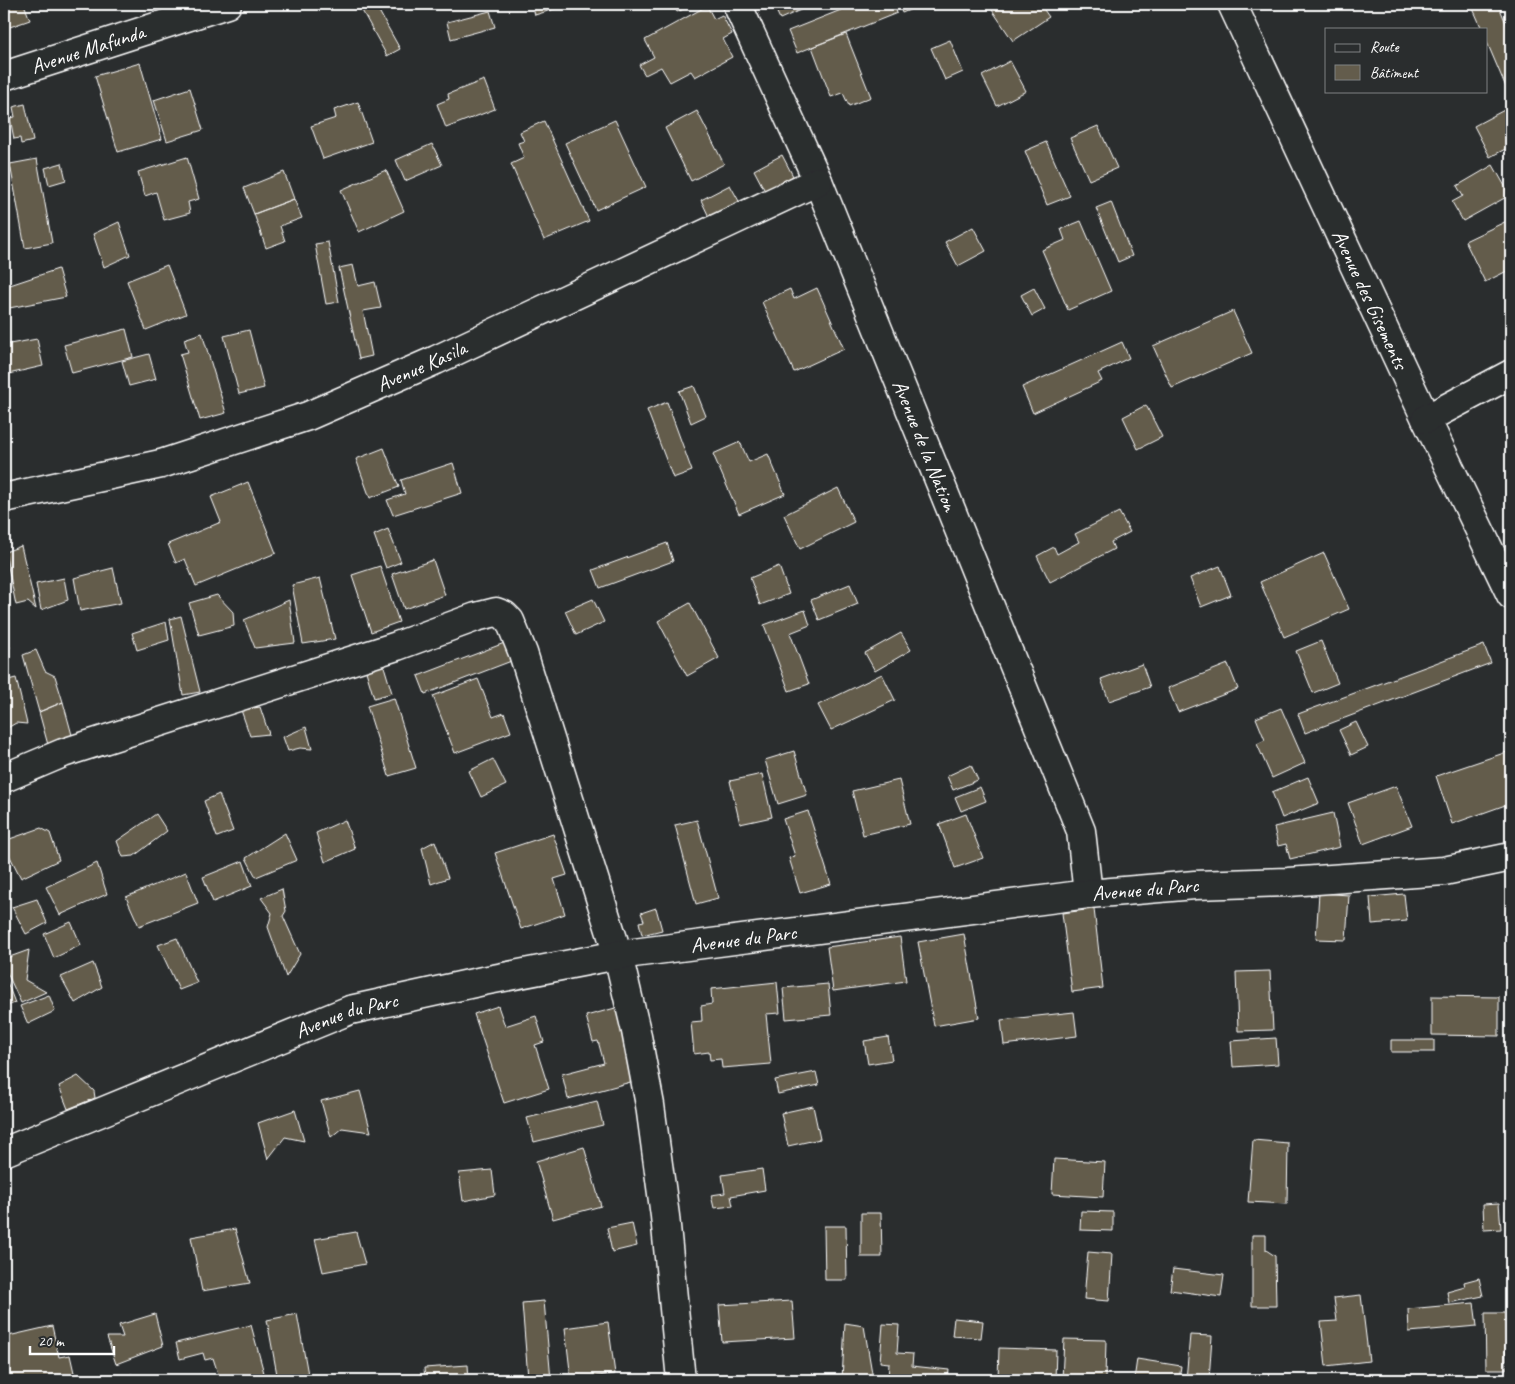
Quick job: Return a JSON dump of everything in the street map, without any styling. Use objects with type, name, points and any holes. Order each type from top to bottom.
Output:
[{"type":"street","name":"Avenue Mafunda","points":[[4,76],[227,4]]},
{"type":"street","name":"Avenue de la Nation","points":[[737,4],[818,181],[1082,831],[1088,894]]},
{"type":"street","name":"Avenue des Gisements","points":[[1232,4],[1426,419],[1511,595]]},
{"type":"street","name":"Avenue Kasila","points":[[4,498],[161,464],[308,416],[436,360],[818,181]]},
{"type":"street","points":[[1426,419],[1511,374]]},
{"type":"street","points":[[4,778],[63,753],[397,646],[476,617],[496,612],[504,615],[510,622],[523,653],[618,955],[636,1031],[650,1105],[665,1216],[681,1380]]},
{"type":"street","name":"Avenue du Parc","points":[[4,1152],[350,1010],[483,981],[618,955],[1088,894],[1195,885],[1288,882],[1444,871],[1511,857]]},
{"type":"building","points":[[4,4],[24,4],[30,20],[4,29]]},
{"type":"building","points":[[375,4],[400,49],[387,56],[359,5]]},
{"type":"building","points":[[532,4],[560,4],[561,7],[535,15]]},
{"type":"building","points":[[569,4],[585,4],[570,8]]},
{"type":"building","points":[[673,4],[695,4],[677,12]]},
{"type":"building","points":[[773,4],[814,4],[780,19]]},
{"type":"building","points":[[856,4],[894,4],[897,13],[797,53],[788,31]]},
{"type":"building","points":[[899,4],[924,4],[902,13]]},
{"type":"building","points":[[988,4],[1040,4],[1049,17],[1013,41]]},
{"type":"building","points":[[1471,4],[1498,4],[1511,35],[1511,84],[1506,87],[1488,45],[1488,28],[1482,28]]},
{"type":"building","points":[[707,6],[714,19],[722,15],[732,34],[723,39],[732,57],[695,77],[691,71],[670,82],[661,67],[645,75],[639,65],[654,57],[645,40]]},
{"type":"building","points":[[490,11],[495,27],[451,39],[447,22]]},
{"type":"building","points":[[846,34],[871,97],[849,106],[843,93],[831,97],[812,47]]},
{"type":"building","points":[[950,40],[963,72],[945,80],[931,48]]},
{"type":"building","points":[[1010,61],[1026,91],[997,106],[982,76]]},
{"type":"building","points":[[140,63],[162,139],[118,152],[95,76]]},
{"type":"building","points":[[484,80],[495,109],[446,128],[437,104],[449,99],[448,94]]},
{"type":"building","points":[[190,88],[203,130],[167,141],[154,100]]},
{"type":"building","points":[[7,98],[11,114],[5,116],[8,125],[4,126],[4,99]]},
{"type":"building","points":[[358,102],[372,142],[323,159],[311,126],[336,118],[334,110]]},
{"type":"building","points":[[25,104],[33,141],[21,144],[20,138],[14,139],[10,118],[15,117],[13,107]]},
{"type":"building","points":[[1508,108],[1511,115],[1511,146],[1490,157],[1474,126]]},
{"type":"building","points":[[697,111],[724,164],[691,181],[665,128]]},
{"type":"building","points":[[615,120],[646,187],[596,210],[565,143]]},
{"type":"building","points":[[544,121],[589,221],[544,240],[511,164],[524,158],[518,143],[524,141],[520,132]]},
{"type":"building","points":[[1098,126],[1117,168],[1089,180],[1070,138]]},
{"type":"building","points":[[1046,142],[1070,196],[1047,205],[1025,151]]},
{"type":"building","points":[[432,144],[442,165],[405,181],[396,160]]},
{"type":"building","points":[[782,155],[793,176],[765,191],[754,170]]},
{"type":"building","points":[[187,157],[199,199],[188,202],[190,213],[164,220],[156,192],[145,196],[138,172]]},
{"type":"building","points":[[37,159],[52,243],[25,248],[10,164]]},
{"type":"building","points":[[62,163],[66,180],[49,185],[45,168]]},
{"type":"building","points":[[1493,165],[1510,195],[1463,221],[1452,202],[1463,196],[1457,186]]},
{"type":"building","points":[[386,170],[404,211],[359,232],[341,190]]},
{"type":"building","points":[[284,172],[294,199],[254,214],[244,188]]},
{"type":"building","points":[[730,185],[740,203],[710,219],[701,200]]},
{"type":"building","points":[[294,199],[302,218],[280,226],[285,241],[266,248],[254,214]]},
{"type":"building","points":[[1111,202],[1132,256],[1118,262],[1096,208]]},
{"type":"building","points":[[1511,219],[1511,269],[1485,282],[1465,241]]},
{"type":"building","points":[[1081,221],[1111,291],[1068,310],[1042,250],[1065,240],[1061,229]]},
{"type":"building","points":[[119,222],[130,255],[104,267],[93,234]]},
{"type":"building","points":[[973,227],[986,251],[958,266],[945,242]]},
{"type":"building","points":[[328,242],[339,302],[326,304],[315,244]]},
{"type":"building","points":[[167,265],[186,314],[146,330],[127,281]]},
{"type":"building","points":[[353,265],[358,286],[375,282],[381,308],[363,311],[372,356],[359,359],[339,268]]},
{"type":"building","points":[[58,269],[66,297],[4,309],[4,287]]},
{"type":"building","points":[[817,288],[844,349],[794,372],[762,302],[790,289],[794,299]]},
{"type":"building","points":[[1034,288],[1045,309],[1032,316],[1021,295]]},
{"type":"building","points":[[1233,311],[1252,353],[1172,388],[1153,346]]},
{"type":"building","points":[[126,329],[133,357],[72,373],[64,345]]},
{"type":"building","points":[[249,330],[264,388],[239,394],[224,336]]},
{"type":"building","points":[[202,333],[226,413],[200,420],[180,354],[188,352],[184,339]]},
{"type":"building","points":[[37,339],[43,366],[4,375],[4,345]]},
{"type":"building","points":[[1122,342],[1129,358],[1098,373],[1102,381],[1033,413],[1022,387]]},
{"type":"building","points":[[149,354],[156,379],[129,386],[122,361]]},
{"type":"building","points":[[694,386],[706,416],[691,423],[679,391]]},
{"type":"building","points":[[667,402],[692,471],[673,478],[647,410]]},
{"type":"building","points":[[1146,405],[1162,437],[1138,449],[1123,417]]},
{"type":"building","points":[[740,442],[749,462],[768,454],[785,494],[739,514],[713,454]]},
{"type":"building","points":[[384,448],[399,487],[370,498],[356,459]]},
{"type":"building","points":[[453,463],[462,493],[393,515],[387,500],[405,494],[401,480]]},
{"type":"building","points":[[248,482],[276,553],[196,586],[185,559],[176,563],[168,544],[221,522],[211,497]]},
{"type":"building","points":[[838,488],[854,522],[800,549],[784,515]]},
{"type":"building","points":[[1119,512],[1130,532],[1111,542],[1114,549],[1050,582],[1037,556],[1054,547],[1057,554],[1079,542],[1075,534]]},
{"type":"building","points":[[388,529],[401,562],[386,568],[374,535]]},
{"type":"building","points":[[667,543],[673,561],[600,588],[593,570]]},
{"type":"building","points":[[21,546],[36,609],[28,602],[16,605],[5,552]]},
{"type":"building","points":[[1324,553],[1349,609],[1284,637],[1260,582]]},
{"type":"building","points":[[433,560],[445,595],[404,609],[392,574]]},
{"type":"building","points":[[380,566],[399,622],[371,632],[352,575]]},
{"type":"building","points":[[779,566],[789,594],[760,605],[750,578]]},
{"type":"building","points":[[1220,566],[1231,595],[1201,607],[1190,578]]},
{"type":"building","points":[[113,568],[121,603],[80,611],[74,578]]},
{"type":"building","points":[[64,578],[68,600],[41,610],[36,584]]},
{"type":"building","points":[[320,578],[335,639],[303,644],[292,585]]},
{"type":"building","points":[[850,584],[858,604],[819,620],[811,600]]},
{"type":"building","points":[[217,595],[233,612],[234,626],[199,635],[189,603]]},
{"type":"building","points":[[593,599],[604,622],[576,635],[565,611]]},
{"type":"building","points":[[289,600],[295,643],[255,648],[244,620]]},
{"type":"building","points":[[690,603],[719,658],[687,676],[658,621]]},
{"type":"building","points":[[805,610],[810,625],[790,633],[809,684],[789,691],[764,625]]},
{"type":"building","points":[[181,616],[200,692],[183,695],[170,619]]},
{"type":"building","points":[[4,620],[10,648],[4,649]]},
{"type":"building","points":[[166,622],[169,640],[137,650],[132,633]]},
{"type":"building","points":[[901,633],[911,650],[875,671],[865,653]]},
{"type":"building","points":[[1321,641],[1338,683],[1313,693],[1296,651]]},
{"type":"building","points":[[507,642],[514,660],[425,694],[418,676]]},
{"type":"building","points":[[1484,645],[1491,663],[1305,733],[1298,714]]},
{"type":"building","points":[[36,650],[45,671],[55,676],[63,702],[39,712],[23,655]]},
{"type":"building","points":[[383,663],[392,693],[374,698],[365,668]]},
{"type":"building","points":[[1142,664],[1150,687],[1109,701],[1101,679]]},
{"type":"building","points":[[1228,664],[1238,689],[1178,712],[1168,688]]},
{"type":"building","points":[[882,674],[895,700],[831,730],[818,705]]},
{"type":"building","points":[[16,678],[27,724],[16,723],[4,730],[4,681]]},
{"type":"building","points":[[478,679],[493,717],[504,713],[511,732],[455,753],[433,696]]},
{"type":"building","points":[[394,698],[416,768],[389,776],[367,706]]},
{"type":"building","points":[[63,702],[72,735],[48,745],[39,712]]},
{"type":"building","points":[[260,707],[269,734],[250,736],[241,710]]},
{"type":"building","points":[[1281,708],[1305,763],[1272,778],[1257,744],[1265,740],[1256,718]]},
{"type":"building","points":[[1356,722],[1368,747],[1351,755],[1339,730]]},
{"type":"building","points":[[306,727],[312,749],[300,748],[288,751],[283,737]]},
{"type":"building","points":[[794,751],[807,795],[778,804],[765,760]]},
{"type":"building","points":[[1507,752],[1511,764],[1511,803],[1452,824],[1436,776]]},
{"type":"building","points":[[493,759],[506,785],[481,797],[469,771]]},
{"type":"building","points":[[971,765],[978,780],[953,790],[947,776]]},
{"type":"building","points":[[762,774],[772,817],[740,824],[730,781]]},
{"type":"building","points":[[1308,777],[1319,803],[1282,818],[1272,792]]},
{"type":"building","points":[[899,780],[910,824],[863,835],[852,791]]},
{"type":"building","points":[[1396,786],[1412,826],[1363,844],[1348,803]]},
{"type":"building","points":[[980,787],[986,801],[961,811],[955,797]]},
{"type":"building","points":[[219,794],[233,831],[217,837],[204,801]]},
{"type":"building","points":[[808,811],[831,884],[800,893],[789,858],[795,856],[783,819]]},
{"type":"building","points":[[1333,813],[1340,847],[1290,859],[1286,844],[1278,846],[1274,827]]},
{"type":"building","points":[[156,814],[167,831],[134,856],[123,857],[117,841]]},
{"type":"building","points":[[966,814],[983,858],[955,868],[939,824]]},
{"type":"building","points":[[345,820],[355,849],[325,862],[316,833]]},
{"type":"building","points":[[697,820],[718,898],[696,904],[675,825]]},
{"type":"building","points":[[41,828],[50,833],[59,860],[21,878],[4,845],[4,841]]},
{"type":"building","points":[[285,833],[297,860],[256,877],[246,858]]},
{"type":"building","points":[[553,834],[567,875],[554,879],[565,914],[521,929],[495,853]]},
{"type":"building","points":[[435,841],[448,878],[431,884],[422,848]]},
{"type":"building","points":[[243,861],[252,886],[213,902],[203,877]]},
{"type":"building","points":[[97,863],[107,894],[60,915],[46,887]]},
{"type":"building","points":[[186,872],[198,903],[139,926],[126,897]]},
{"type":"building","points":[[282,889],[286,911],[283,916],[300,954],[286,977],[268,927],[272,913],[261,898]]},
{"type":"building","points":[[1319,893],[1349,895],[1346,940],[1316,939]]},
{"type":"building","points":[[1404,894],[1407,921],[1372,924],[1370,897]]},
{"type":"building","points":[[37,899],[47,923],[26,934],[12,907]]},
{"type":"building","points":[[656,908],[662,930],[642,935],[639,922],[644,921],[641,913]]},
{"type":"building","points":[[1094,909],[1103,988],[1072,992],[1062,913]]},
{"type":"building","points":[[71,922],[81,945],[54,958],[44,934]]},
{"type":"building","points":[[964,934],[979,1018],[934,1026],[918,942]]},
{"type":"building","points":[[900,937],[906,981],[833,991],[827,947]]},
{"type":"building","points":[[177,938],[197,983],[179,990],[158,945]]},
{"type":"building","points":[[29,950],[25,980],[46,992],[21,1003],[4,966],[4,959]]},
{"type":"building","points":[[93,963],[102,987],[75,1003],[61,977]]},
{"type":"building","points":[[1270,971],[1273,1030],[1238,1031],[1236,972]]},
{"type":"building","points":[[7,982],[15,1003],[4,1007],[4,983]]},
{"type":"building","points":[[777,982],[780,1013],[766,1014],[771,1064],[722,1068],[721,1059],[710,1060],[709,1052],[694,1054],[691,1022],[702,1021],[701,1006],[712,1004],[711,989]]},
{"type":"building","points":[[828,984],[831,1015],[786,1019],[783,988]]},
{"type":"building","points":[[49,995],[55,1011],[28,1024],[20,1006]]},
{"type":"building","points":[[1432,996],[1499,997],[1499,1036],[1432,1035]]},
{"type":"building","points":[[498,1006],[505,1026],[536,1016],[544,1042],[535,1045],[549,1089],[504,1103],[474,1014]]},
{"type":"building","points":[[619,1007],[638,1080],[568,1099],[562,1074],[604,1063],[598,1041],[593,1042],[586,1016]]},
{"type":"building","points":[[1074,1012],[1077,1036],[1004,1045],[1001,1020]]},
{"type":"building","points":[[888,1037],[892,1060],[868,1064],[864,1041]]},
{"type":"building","points":[[1276,1038],[1278,1064],[1233,1067],[1231,1041]]},
{"type":"building","points":[[1391,1040],[1434,1040],[1434,1052],[1391,1052]]},
{"type":"building","points":[[816,1072],[819,1085],[778,1094],[775,1080]]},
{"type":"building","points":[[78,1076],[94,1091],[95,1098],[68,1109],[59,1086]]},
{"type":"building","points":[[360,1091],[371,1132],[342,1128],[331,1137],[321,1101]]},
{"type":"building","points":[[597,1101],[603,1125],[534,1142],[527,1118]]},
{"type":"building","points":[[813,1106],[820,1139],[788,1146],[781,1113]]},
{"type":"building","points":[[295,1110],[304,1141],[285,1137],[268,1159],[258,1123]]},
{"type":"building","points":[[1253,1140],[1288,1143],[1287,1204],[1248,1202]]},
{"type":"building","points":[[584,1147],[601,1206],[553,1219],[536,1161]]},
{"type":"building","points":[[1054,1159],[1105,1162],[1103,1197],[1052,1194]]},
{"type":"building","points":[[762,1169],[765,1190],[731,1196],[733,1206],[714,1208],[711,1195],[725,1193],[722,1175]]},
{"type":"building","points":[[492,1170],[495,1195],[463,1201],[459,1173]]},
{"type":"building","points":[[1499,1203],[1501,1229],[1484,1230],[1483,1204]]},
{"type":"building","points":[[1081,1211],[1113,1212],[1113,1231],[1080,1230]]},
{"type":"building","points":[[861,1213],[881,1213],[882,1257],[861,1257]]},
{"type":"building","points":[[632,1223],[637,1246],[612,1252],[607,1228]]},
{"type":"building","points":[[824,1226],[846,1226],[847,1280],[825,1280]]},
{"type":"building","points":[[235,1229],[250,1283],[202,1291],[191,1237]]},
{"type":"building","points":[[356,1232],[365,1264],[323,1272],[315,1239]]},
{"type":"building","points":[[1252,1235],[1266,1235],[1266,1250],[1275,1256],[1276,1306],[1252,1306]]},
{"type":"building","points":[[1088,1252],[1112,1254],[1109,1301],[1084,1299]]},
{"type":"building","points":[[1173,1269],[1224,1275],[1221,1297],[1170,1290]]},
{"type":"building","points":[[1479,1278],[1483,1296],[1449,1303],[1447,1292],[1465,1287],[1464,1282]]},
{"type":"building","points":[[1361,1295],[1369,1361],[1326,1366],[1321,1322],[1337,1321],[1334,1298]]},
{"type":"building","points":[[544,1301],[551,1380],[518,1380],[528,1378],[522,1303]]},
{"type":"building","points":[[792,1301],[795,1338],[722,1342],[719,1305]]},
{"type":"building","points":[[1474,1303],[1477,1326],[1409,1332],[1408,1309]]},
{"type":"building","points":[[1485,1313],[1505,1313],[1506,1369],[1486,1369]]},
{"type":"building","points":[[155,1314],[163,1346],[116,1364],[107,1337],[123,1337],[119,1325]]},
{"type":"building","points":[[297,1314],[309,1380],[278,1380],[267,1320]]},
{"type":"building","points":[[954,1318],[983,1321],[981,1338],[952,1336]]},
{"type":"building","points":[[608,1322],[615,1374],[571,1379],[565,1328]]},
{"type":"building","points":[[845,1323],[864,1326],[872,1373],[871,1380],[842,1380]]},
{"type":"building","points":[[883,1324],[899,1325],[897,1353],[913,1354],[912,1366],[949,1370],[948,1380],[888,1380],[889,1363],[880,1362]]},
{"type":"building","points":[[251,1325],[264,1373],[237,1380],[220,1380],[213,1358],[205,1360],[203,1353],[180,1359],[176,1343]]},
{"type":"building","points":[[52,1326],[59,1357],[70,1355],[75,1377],[62,1380],[4,1380],[4,1337]]},
{"type":"building","points":[[1190,1335],[1212,1336],[1209,1380],[1186,1380]]},
{"type":"building","points":[[1064,1339],[1106,1340],[1105,1379],[1062,1380]]},
{"type":"building","points":[[999,1348],[1056,1350],[1055,1380],[998,1380]]},
{"type":"building","points":[[1137,1359],[1181,1366],[1179,1380],[1134,1380]]},
{"type":"building","points":[[468,1365],[469,1380],[425,1380],[424,1368]]},
{"type":"building","points":[[132,1374],[135,1380],[104,1380]]},
{"type":"building","points":[[1494,1375],[1494,1380],[1450,1380]]},
{"type":"building","points":[[1511,1375],[1511,1380],[1500,1380],[1500,1376]]}]
